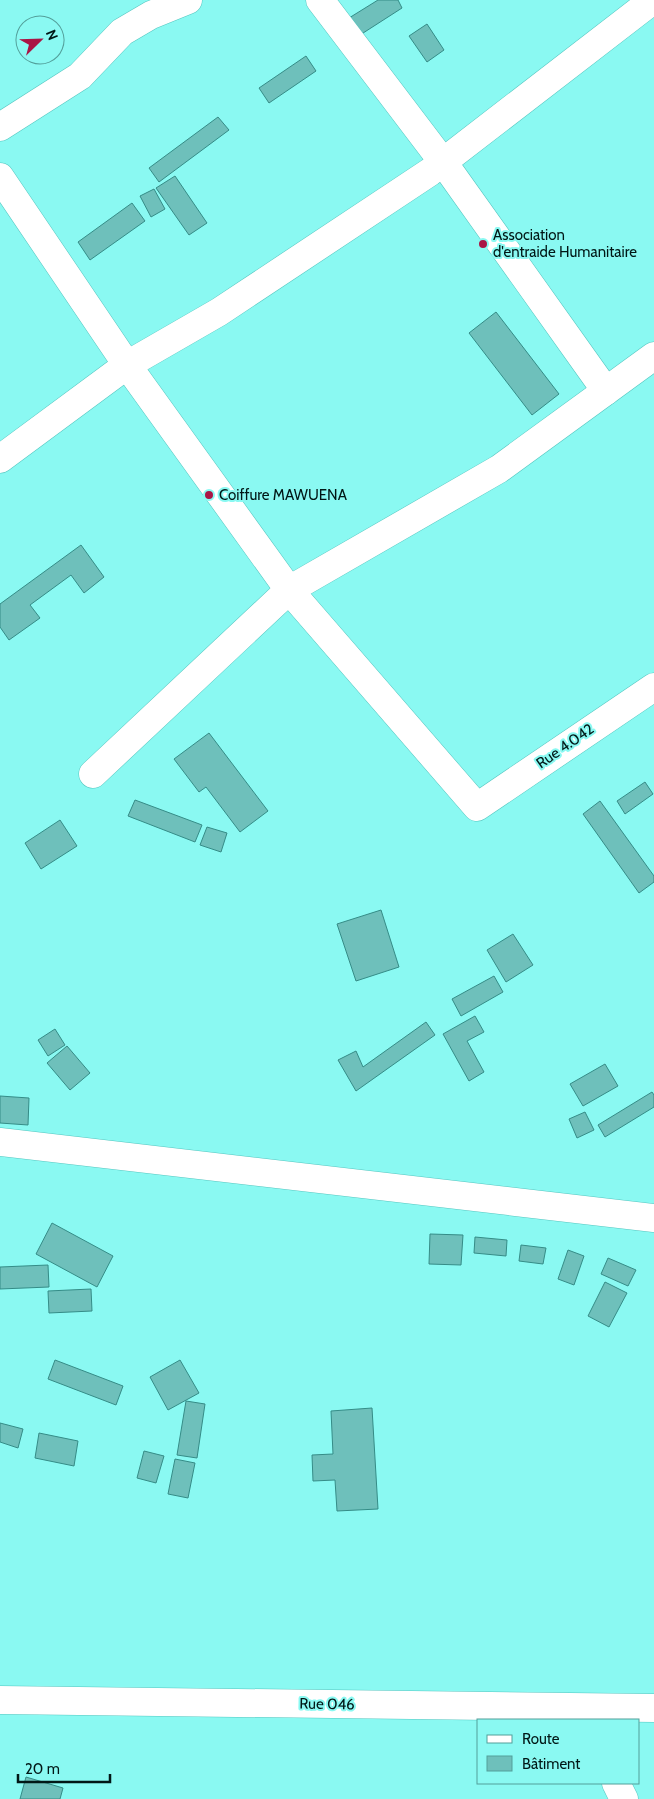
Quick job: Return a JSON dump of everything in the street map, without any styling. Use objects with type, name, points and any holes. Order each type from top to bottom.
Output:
[{"type":"street","points":[[0,127],[80,76],[122,32],[151,15],[188,0]]},
{"type":"street","points":[[320,0],[443,162],[606,391]]},
{"type":"street","points":[[0,459],[127,365],[219,312],[443,162],[654,0]]},
{"type":"street","points":[[0,177],[127,365],[289,590]]},
{"type":"street","points":[[93,774],[289,590],[499,469],[654,356]]},
{"type":"street","name":"Rue 4.042","points":[[289,590],[477,807],[654,686]]},
{"type":"street","points":[[0,1142],[654,1218]]},
{"type":"street","name":"Rue 046","points":[[0,1700],[580,1713],[654,1708]]},
{"type":"street","points":[[616,1784],[624,1799]]},
{"type":"building","points":[[378,0],[398,0],[402,8],[360,35],[349,18]]},
{"type":"building","points":[[427,24],[444,50],[427,62],[409,36]]},
{"type":"building","points":[[306,56],[316,71],[269,103],[259,88]]},
{"type":"building","points":[[218,117],[229,130],[159,182],[149,168]]},
{"type":"building","points":[[175,176],[207,223],[189,235],[156,188]]},
{"type":"building","points":[[154,189],[165,209],[151,217],[140,196]]},
{"type":"building","points":[[132,203],[145,221],[90,260],[78,242]]},
{"type":"building","points":[[496,312],[559,394],[532,415],[469,333]]},
{"type":"building","points":[[81,545],[104,577],[84,593],[71,575],[30,605],[40,618],[9,640],[0,627],[0,604]]},
{"type":"building","points":[[209,733],[268,811],[240,832],[206,787],[199,792],[174,759]]},
{"type":"building","points":[[645,782],[653,794],[625,814],[617,801]]},
{"type":"building","points":[[135,800],[202,825],[195,842],[128,816]]},
{"type":"building","points":[[600,801],[654,876],[654,882],[639,893],[583,814]]},
{"type":"building","points":[[60,820],[77,846],[41,869],[25,843]]},
{"type":"building","points":[[207,827],[227,833],[221,852],[200,845]]},
{"type":"building","points":[[381,910],[399,967],[356,981],[337,924]]},
{"type":"building","points":[[513,934],[533,965],[506,982],[487,950]]},
{"type":"building","points":[[494,976],[503,992],[461,1016],[452,999]]},
{"type":"building","points":[[475,1016],[484,1032],[467,1041],[484,1072],[469,1081],[443,1034]]},
{"type":"building","points":[[426,1022],[435,1035],[356,1091],[338,1060],[356,1051],[363,1067]]},
{"type":"building","points":[[55,1029],[65,1045],[48,1056],[38,1040]]},
{"type":"building","points":[[67,1046],[90,1073],[70,1090],[47,1063]]},
{"type":"building","points":[[605,1064],[618,1086],[583,1106],[570,1084]]},
{"type":"building","points":[[652,1092],[654,1095],[654,1107],[605,1137],[598,1125]]},
{"type":"building","points":[[0,1096],[29,1098],[28,1125],[0,1123]]},
{"type":"building","points":[[585,1112],[594,1130],[577,1138],[569,1119]]},
{"type":"building","points":[[52,1223],[113,1256],[97,1287],[36,1254]]},
{"type":"building","points":[[430,1234],[463,1235],[461,1265],[429,1264]]},
{"type":"building","points":[[475,1237],[507,1240],[506,1256],[474,1253]]},
{"type":"building","points":[[521,1245],[546,1248],[543,1264],[519,1261]]},
{"type":"building","points":[[568,1250],[584,1256],[574,1285],[558,1279]]},
{"type":"building","points":[[608,1258],[636,1270],[628,1286],[601,1274]]},
{"type":"building","points":[[48,1265],[49,1287],[0,1289],[0,1267]]},
{"type":"building","points":[[605,1282],[627,1293],[609,1327],[588,1316]]},
{"type":"building","points":[[91,1289],[92,1311],[49,1313],[48,1291]]},
{"type":"building","points":[[55,1360],[123,1386],[116,1405],[48,1379]]},
{"type":"building","points":[[180,1360],[199,1393],[168,1410],[150,1377]]},
{"type":"building","points":[[186,1401],[205,1404],[197,1458],[177,1455]]},
{"type":"building","points":[[372,1408],[378,1509],[337,1511],[335,1480],[313,1481],[312,1455],[333,1454],[331,1411]]},
{"type":"building","points":[[0,1423],[23,1429],[18,1448],[0,1442]]},
{"type":"building","points":[[39,1433],[78,1441],[74,1466],[35,1458]]},
{"type":"building","points":[[144,1451],[164,1456],[156,1483],[137,1478]]},
{"type":"building","points":[[175,1459],[195,1463],[188,1498],[168,1494]]},
{"type":"building","points":[[26,1777],[63,1788],[60,1799],[20,1799]]},
{"type":"place","name":"Association d'entraide Humanitaire","points":[[483,244]]},
{"type":"place","name":"Coiffure MAWUENA","points":[[209,495]]}]
